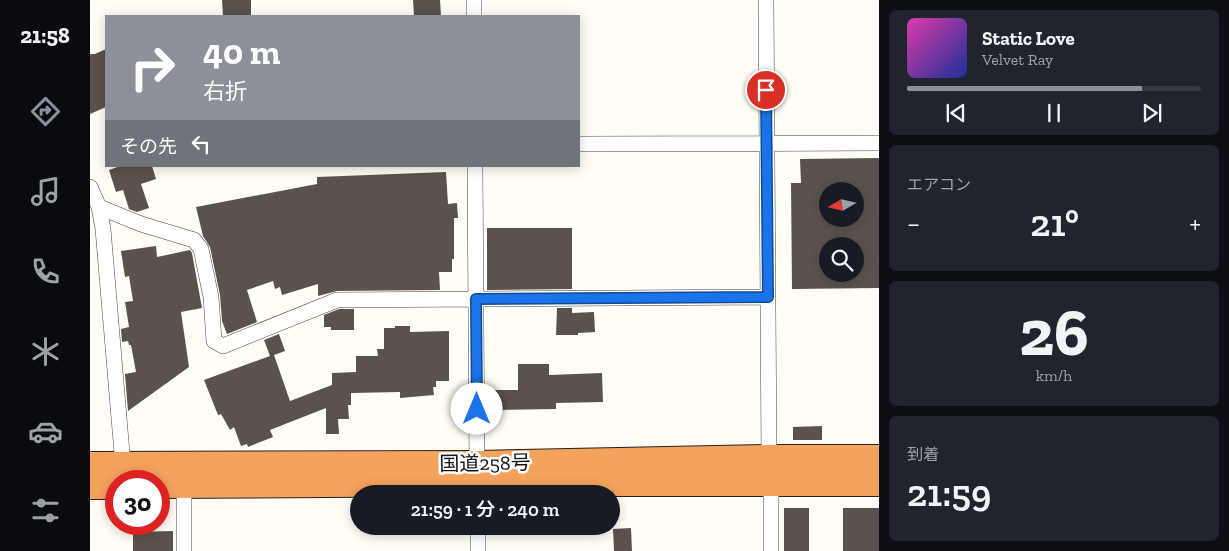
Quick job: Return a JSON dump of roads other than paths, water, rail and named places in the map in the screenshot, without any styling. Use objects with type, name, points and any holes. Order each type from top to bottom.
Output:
[{"type":"highway","name":"国道258号","points":[[171,485],[478,480],[769,458],[879,458]]},
{"type":"highway","name":"国道258号","points":[[90,465],[105,470]]},
{"type":"highway","name":"国道258号","points":[[170,476],[771,484],[879,483]]},
{"type":"highway","name":"国道258号","points":[[90,486],[105,480]]},
{"type":"street","points":[[474,0],[474,15]]},
{"type":"street","points":[[766,0],[769,458]]},
{"type":"street","points":[[580,144],[879,143]]},
{"type":"street","points":[[475,167],[478,480]]},
{"type":"street","points":[[90,187],[99,207],[103,229],[120,470]]},
{"type":"street","points":[[99,207],[141,224],[194,240],[201,249],[211,297],[214,341],[223,346],[337,300],[768,297]]},
{"type":"street","points":[[771,484],[771,551]]},
{"type":"street","points":[[171,485],[184,551]]},
{"type":"street","points":[[478,535],[478,551]]}]
